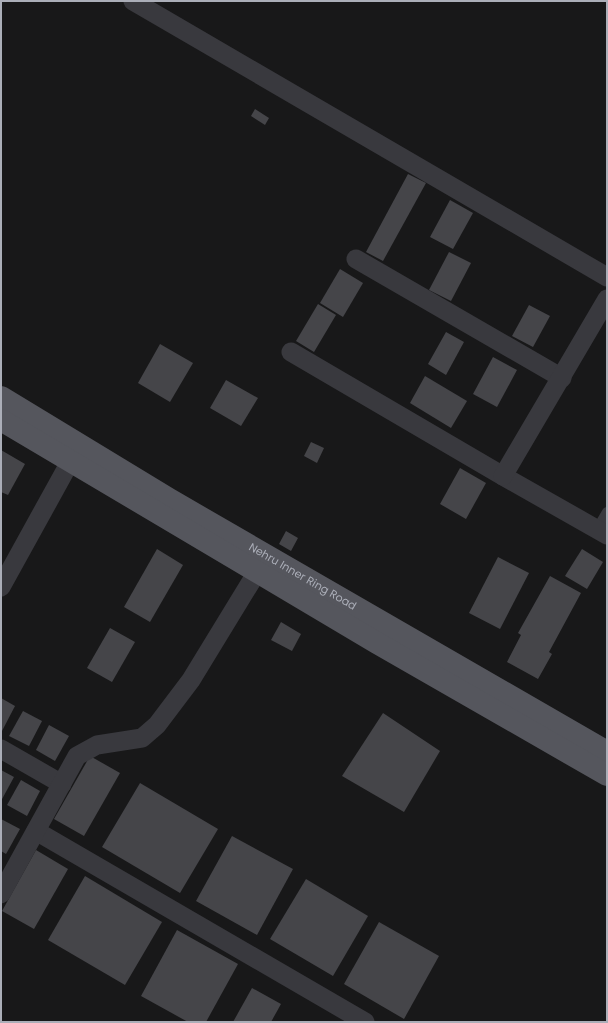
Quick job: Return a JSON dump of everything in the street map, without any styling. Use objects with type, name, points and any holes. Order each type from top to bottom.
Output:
[{"type":"main road","name":"Nehru Inner Ring Road","points":[[1,397],[169,499],[605,746]]},
{"type":"main road","name":"Nehru Inner Ring Road","points":[[1,420],[257,572],[607,775]]},
{"type":"street","points":[[132,1],[607,277]]},
{"type":"street","points":[[356,259],[562,378]]},
{"type":"street","points":[[502,476],[562,378],[607,299]]},
{"type":"street","points":[[291,352],[502,476],[602,532]]},
{"type":"street","points":[[1,587],[70,462]]},
{"type":"street","points":[[1,894],[6,874],[36,831],[77,756],[97,745],[142,738],[158,724],[191,680],[257,572]]},
{"type":"street","points":[[1,749],[62,784]]},
{"type":"street","points":[[36,831],[364,1022]]},
{"type":"lane","points":[[602,532],[607,512]]},
{"type":"building","points":[[255,109],[269,118],[265,125],[251,116]]},
{"type":"building","points":[[408,174],[426,183],[383,261],[366,252]]},
{"type":"building","points":[[450,200],[473,213],[453,249],[430,237]]},
{"type":"building","points":[[449,252],[471,263],[451,301],[429,290]]},
{"type":"building","points":[[340,269],[363,283],[343,317],[320,303]]},
{"type":"building","points":[[318,304],[336,315],[314,352],[296,341]]},
{"type":"building","points":[[529,305],[550,316],[533,347],[512,336]]},
{"type":"building","points":[[446,332],[464,342],[446,375],[428,364]]},
{"type":"building","points":[[160,344],[193,363],[170,402],[138,383]]},
{"type":"building","points":[[493,357],[517,370],[497,407],[473,394]]},
{"type":"building","points":[[425,376],[467,401],[451,428],[410,403]]},
{"type":"building","points":[[226,380],[258,398],[241,426],[210,408]]},
{"type":"building","points":[[311,442],[324,448],[317,463],[304,456]]},
{"type":"building","points":[[1,450],[25,464],[8,495],[1,492]]},
{"type":"building","points":[[460,468],[486,483],[466,519],[440,504]]},
{"type":"building","points":[[286,531],[298,538],[291,551],[279,544]]},
{"type":"building","points":[[157,549],[183,565],[150,622],[124,607]]},
{"type":"building","points":[[582,549],[603,562],[587,589],[565,576]]},
{"type":"building","points":[[498,557],[529,573],[500,629],[469,613]]},
{"type":"building","points":[[550,576],[581,593],[549,652],[552,654],[538,679],[507,662],[521,635],[518,633]]},
{"type":"building","points":[[281,622],[301,634],[292,651],[271,640]]},
{"type":"building","points":[[110,628],[135,642],[112,682],[87,668]]},
{"type":"building","points":[[1,698],[15,706],[2,731],[1,730]]},
{"type":"building","points":[[23,711],[42,721],[29,746],[9,736]]},
{"type":"building","points":[[383,713],[440,751],[404,812],[342,776]]},
{"type":"building","points":[[49,725],[69,736],[55,761],[36,750]]},
{"type":"building","points":[[90,756],[120,773],[84,836],[54,819]]},
{"type":"building","points":[[1,770],[14,777],[1,801]]},
{"type":"building","points":[[21,780],[40,791],[27,816],[7,805]]},
{"type":"building","points":[[140,783],[218,829],[180,893],[102,847]]},
{"type":"building","points":[[1,819],[20,829],[6,854],[1,851]]},
{"type":"building","points":[[232,836],[293,869],[257,935],[196,901]]},
{"type":"building","points":[[36,850],[68,869],[34,929],[2,911]]},
{"type":"building","points":[[85,876],[162,922],[125,985],[48,940]]},
{"type":"building","points":[[306,879],[368,916],[333,976],[270,939]]},
{"type":"building","points":[[379,922],[439,956],[404,1019],[344,984]]},
{"type":"building","points":[[177,930],[238,964],[206,1022],[188,1022],[141,996]]},
{"type":"building","points":[[252,988],[281,1004],[271,1022],[233,1022]]}]
